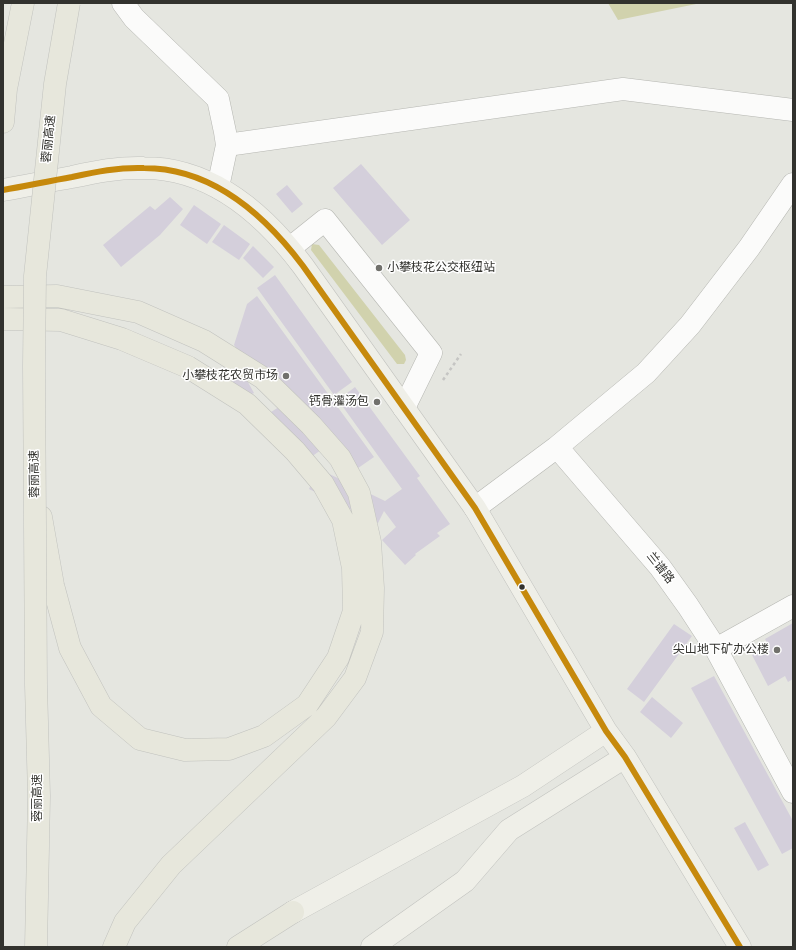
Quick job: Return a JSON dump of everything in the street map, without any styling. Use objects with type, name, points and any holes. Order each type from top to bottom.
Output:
[{"type":"highway","points":[[3,122],[6,89],[23,3]]},
{"type":"highway","name":"蓉丽高速","points":[[36,947],[39,796],[36,685],[36,484],[34,366],[35,276],[55,84],[69,3]]},
{"type":"highway","points":[[3,297],[57,296],[138,312],[204,341],[263,378],[311,425],[340,458],[359,493],[370,542],[373,588],[372,632],[355,678],[326,717],[171,865],[125,922],[114,947]]},
{"type":"highway","points":[[3,318],[61,320],[122,339],[188,367],[247,404],[295,451],[323,484],[343,520],[353,568],[354,611],[338,658],[307,705],[264,736],[229,749],[185,750],[140,739],[101,706],[70,648],[53,585],[36,484]]},
{"type":"highway","points":[[238,947],[293,912]]},
{"type":"main road","points":[[3,190],[110,170],[144,168],[182,173],[218,187],[251,209],[272,228],[290,248],[475,508],[606,730],[625,757],[740,947]]},
{"type":"main road","points":[[293,912],[523,786],[606,730]]},
{"type":"main road","points":[[372,947],[465,881],[509,830],[625,757]]},
{"type":"street","points":[[122,3],[134,18],[218,99],[227,145],[218,187]]},
{"type":"street","points":[[227,145],[623,88],[793,110]]},
{"type":"street","points":[[475,508],[557,447],[646,373],[690,325],[749,248],[793,184]]},
{"type":"street","points":[[290,248],[325,220],[431,354],[404,408]]},
{"type":"street","name":"兰谱路","points":[[557,447],[660,567],[688,606],[716,649],[793,792]]},
{"type":"street","points":[[716,649],[793,606]]},
{"type":"green space","points":[[608,3],[701,3],[618,20]]},
{"type":"green space","points":[[312,244],[319,245],[405,355],[406,360],[404,364],[397,364],[311,250]]},
{"type":"building","points":[[361,164],[410,220],[382,245],[333,188]]},
{"type":"building","points":[[287,185],[303,204],[292,213],[276,194]]},
{"type":"building","points":[[170,197],[183,209],[160,235],[121,267],[103,245],[150,206],[155,210]]},
{"type":"building","points":[[194,205],[221,224],[207,244],[180,225]]},
{"type":"building","points":[[224,225],[250,244],[239,260],[212,242]]},
{"type":"building","points":[[253,246],[274,267],[263,278],[243,258]]},
{"type":"building","points":[[275,275],[352,382],[334,395],[257,288]]},
{"type":"building","name":"小攀枝花农贸市场","points":[[257,296],[374,457],[351,473],[321,450],[311,457],[271,412],[279,407],[234,345],[247,304]]},
{"type":"building","points":[[244,375],[254,393],[234,403],[224,385]]},
{"type":"building","points":[[355,387],[420,476],[417,478],[450,524],[437,533],[440,536],[415,554],[416,555],[405,565],[382,540],[396,527],[384,511],[378,523],[309,489],[319,469],[385,501],[402,489],[338,400]]},
{"type":"building","name":"尖山地下矿办公楼","points":[[793,623],[793,679],[788,682],[785,676],[768,686],[752,655],[769,646],[765,639]]},
{"type":"building","points":[[674,624],[692,636],[644,702],[627,689]]},
{"type":"building","points":[[714,676],[793,821],[793,848],[782,854],[691,688]]},
{"type":"building","points":[[652,697],[683,723],[671,738],[640,712]]},
{"type":"building","points":[[745,822],[769,865],[758,871],[734,828]]},
{"type":"transit line","points":[[3,190],[116,169],[144,168],[169,170],[192,176],[214,185],[253,212],[271,229],[303,266],[475,508],[606,731],[625,757],[740,947]]},
{"type":"place","name":"小攀枝花公交枢纽站","points":[[379,268]]},
{"type":"place","name":"小攀枝花农贸市场","points":[[286,376]]},
{"type":"place","name":"钙骨灌汤包","points":[[377,402]]},
{"type":"place","name":"尖山地下矿办公楼","points":[[777,650]]}]
